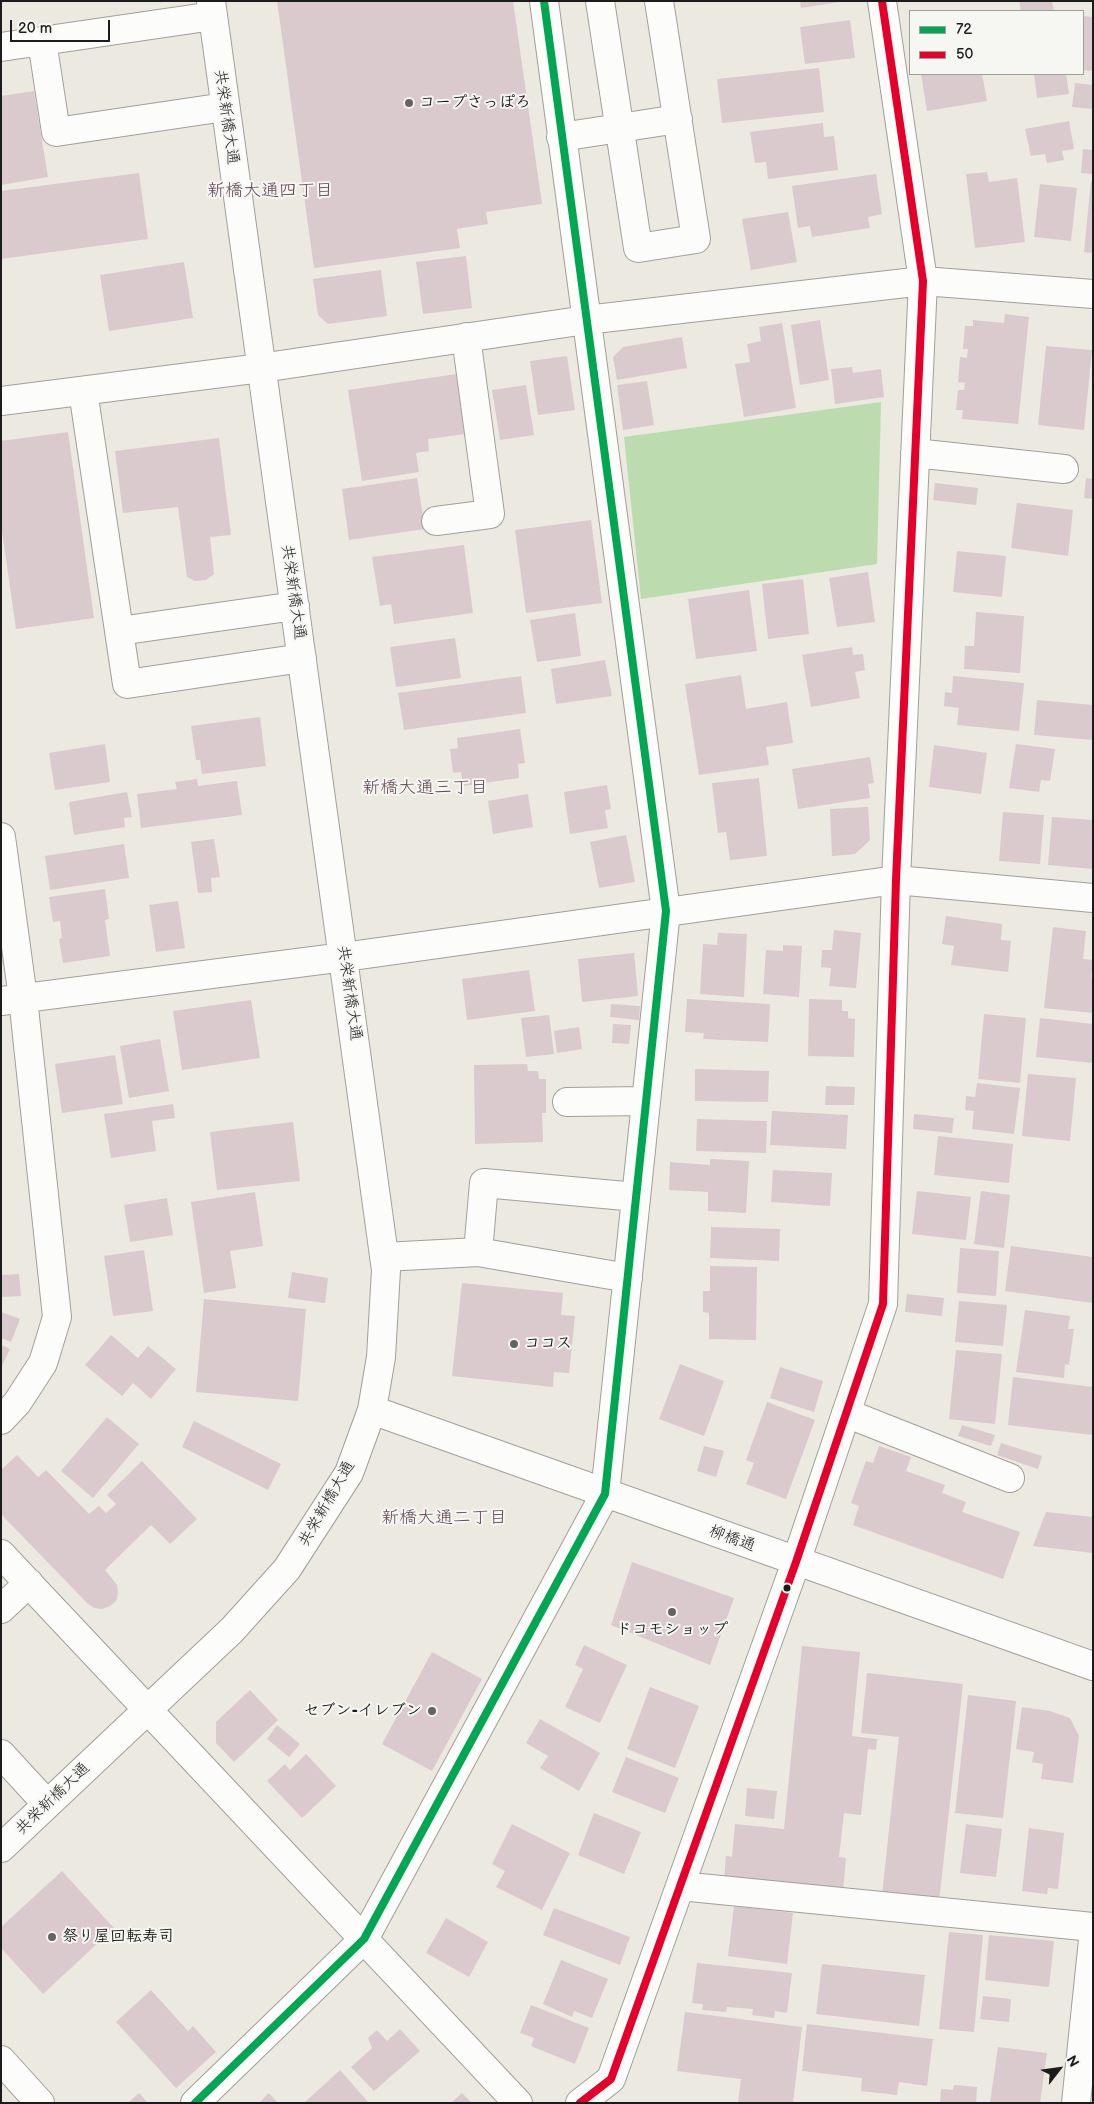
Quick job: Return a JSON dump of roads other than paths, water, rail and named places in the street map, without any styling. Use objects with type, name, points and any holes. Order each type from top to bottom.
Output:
[{"type":"street","points":[[195,2103],[364,1939],[605,1494],[666,911],[544,1]]},
{"type":"street","points":[[600,1],[638,248],[696,239],[659,1]]},
{"type":"street","points":[[580,2103],[611,2079],[796,1562],[883,1304],[896,880],[924,281],[882,1]]},
{"type":"street","points":[[1,47],[212,9]]},
{"type":"street","name":"共栄新橋大通","points":[[1,1848],[232,1630],[287,1569],[349,1473],[372,1410],[382,1357],[386,1270],[212,9]]},
{"type":"street","points":[[42,41],[56,132],[225,107]]},
{"type":"street","points":[[561,137],[678,120]]},
{"type":"street","points":[[1,401],[261,368],[586,320],[924,281],[1093,294]]},
{"type":"street","points":[[436,521],[490,514],[466,337]]},
{"type":"street","points":[[83,391],[127,684],[302,658]]},
{"type":"street","points":[[916,453],[1064,469]]},
{"type":"street","points":[[119,631],[295,606]]},
{"type":"street","points":[[1,837],[12,999],[57,1317],[43,1363],[16,1403],[1,1420]]},
{"type":"street","points":[[12,999],[344,956],[896,880],[1093,898]]},
{"type":"street","points":[[567,1102],[646,1101]]},
{"type":"street","points":[[478,1252],[484,1184],[636,1197]]},
{"type":"street","points":[[384,1257],[478,1252],[628,1278]]},
{"type":"street","name":"柳橋通","points":[[372,1410],[1093,1666]]},
{"type":"street","points":[[846,1413],[1010,1478]]},
{"type":"street","points":[[1,1554],[518,2103]]},
{"type":"street","points":[[1,1609],[29,1583]]},
{"type":"street","points":[[1,1754],[47,1804]]},
{"type":"street","points":[[680,1886],[1093,1927]]},
{"type":"street","points":[[1076,2103],[1088,2038],[1093,1940]]},
{"type":"street","points":[[1,2060],[40,2103]]},
{"type":"place","name":"コープさっぽろ","points":[[409,103]]},
{"type":"place","name":"ココス","points":[[514,1344]]},
{"type":"place","name":"ドコモショップ","points":[[672,1612]]},
{"type":"place","name":"セブン-イレブン","points":[[432,1711]]},
{"type":"place","name":"祭り屋回転寿司","points":[[52,1937]]},
{"type":"district","name":"新橋大通四丁目","points":[[270,191]]},
{"type":"district","name":"新橋大通三丁目","points":[[425,788]]},
{"type":"district","name":"新橋大通二丁目","points":[[444,1518]]}]
